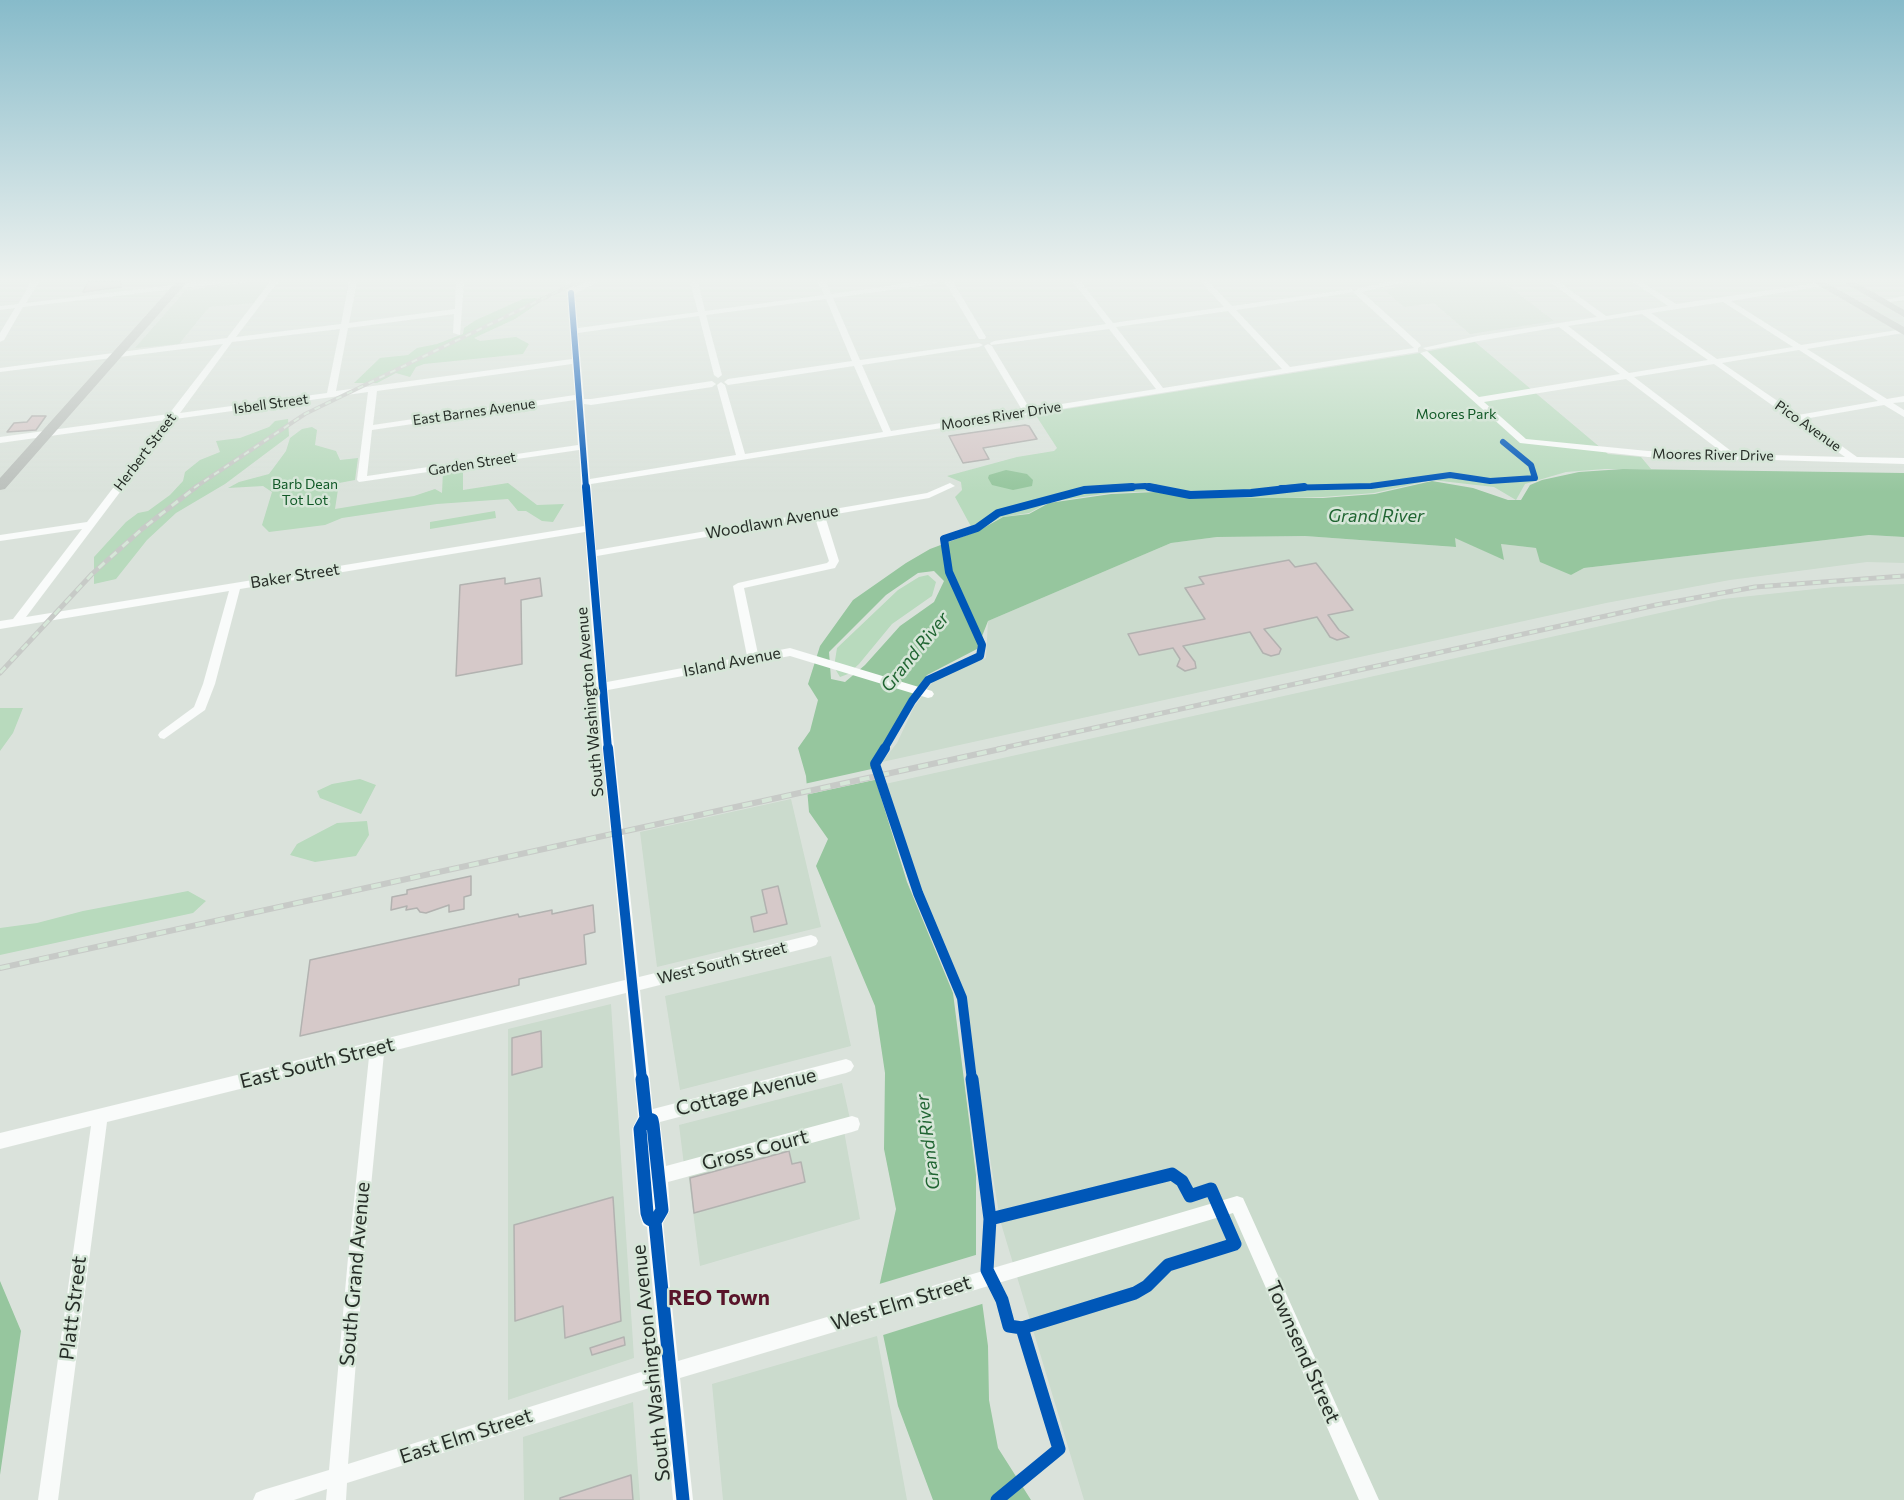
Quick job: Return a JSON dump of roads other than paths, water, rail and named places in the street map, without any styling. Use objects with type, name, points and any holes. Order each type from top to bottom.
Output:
[{"type":"main road","points":[[0,486],[120,354]]},
{"type":"street","points":[[0,370],[136,352]]},
{"type":"street","name":"Herbert Street","points":[[16,623],[222,352]]},
{"type":"street","points":[[331,396],[339,352]]},
{"type":"street","name":"South Washington Avenue","points":[[576,352],[602,687],[646,1118],[640,1129],[647,1213],[649,1219],[655,1222]]},
{"type":"street","points":[[712,352],[741,457]]},
{"type":"street","points":[[852,352],[888,434]]},
{"type":"street","name":"East Barnes Avenue","points":[[368,428],[580,399],[591,402],[719,380],[910,352]]},
{"type":"street","points":[[992,352],[1027,411]]},
{"type":"street","points":[[1132,352],[1161,390]]},
{"type":"street","points":[[1271,352],[1288,370]]},
{"type":"street","name":"Moores River Drive","points":[[587,482],[1402,352]]},
{"type":"street","points":[[1424,352],[1478,400],[1784,352]]},
{"type":"street","points":[[1595,352],[1735,458]]},
{"type":"street","name":"Pico Avenue","points":[[1700,352],[1853,458]]},
{"type":"street","points":[[1807,352],[1904,414]]},
{"type":"street","name":"Isbell Street","points":[[0,440],[577,361]]},
{"type":"street","points":[[368,428],[373,389]]},
{"type":"street","points":[[1796,418],[1904,399]]},
{"type":"street","name":"Moores River Drive","points":[[1478,400],[1523,441],[1648,454],[1904,461]]},
{"type":"street","name":"Garden Street","points":[[368,428],[362,480],[583,447]]},
{"type":"street","name":"Woodlawn Avenue","points":[[592,554],[929,495],[950,486]]},
{"type":"street","points":[[753,658],[738,586],[831,566],[834,561],[819,514]]},
{"type":"street","points":[[0,538],[90,525]]},
{"type":"street","name":"Baker Street","points":[[0,625],[590,528]]},
{"type":"street","points":[[164,735],[199,710],[209,684],[236,586]]},
{"type":"street","name":"Island Avenue","points":[[602,687],[779,652],[798,654],[928,694]]},
{"type":"street","name":"West South Street","points":[[633,984],[811,941]]},
{"type":"street","name":"East South Street","points":[[0,1141],[633,984]]},
{"type":"street","name":"South Grand Avenue","points":[[336,1500],[356,1258],[377,1048]]},
{"type":"street","name":"Cottage Avenue","points":[[646,1118],[846,1066]]},
{"type":"street","name":"Platt Street","points":[[48,1500],[95,1137],[100,1116]]},
{"type":"street","name":"South Washington Avenue","points":[[646,1118],[652,1120],[659,1176],[662,1210],[655,1222],[683,1500]]},
{"type":"street","name":"Gross Court","points":[[659,1176],[852,1124]]},
{"type":"street","name":"West Elm Street","points":[[670,1372],[1237,1204]]},
{"type":"street","name":"Townsend Street","points":[[1237,1204],[1369,1500]]},
{"type":"street","name":"East Elm Street","points":[[263,1500],[670,1372]]},
{"type":"water","name":"Grand River","points":[[1623,469],[1904,473],[1904,537],[1869,535],[1584,568],[1571,575],[1540,562],[1536,548],[1501,544],[1504,560],[1455,538],[1456,547],[1305,536],[1217,537],[1171,543],[988,621],[977,649],[927,675],[909,699],[891,737],[877,752],[871,765],[907,882],[953,993],[976,1175],[976,1257],[988,1346],[989,1400],[998,1448],[1031,1500],[933,1500],[898,1406],[876,1301],[896,1209],[884,1149],[885,1073],[875,1006],[816,866],[828,839],[809,812],[806,776],[798,748],[810,731],[818,700],[808,684],[820,646],[853,600],[906,563],[930,549],[978,531],[1003,517],[1029,514],[1049,503],[1111,494],[1156,492],[1195,498],[1323,498],[1375,494],[1432,481],[1473,488],[1508,500],[1521,500],[1530,485],[1579,472]],"holes":[[[934,571],[944,581],[934,602],[900,626],[865,665],[845,682],[831,679],[829,652],[886,595],[918,573]]]},
{"type":"water","points":[[1006,470],[1027,474],[1033,480],[1032,486],[1013,490],[992,485],[988,478],[989,475]]},
{"type":"water","points":[[0,1281],[21,1331],[0,1475]]},
{"type":"railway","points":[[194,488],[305,414],[433,352]]},
{"type":"railway","points":[[0,673],[92,574],[142,529],[196,487]]},
{"type":"railway","points":[[998,749],[1656,605],[1755,587],[1904,576]]},
{"type":"railway","points":[[0,968],[1005,748]]},
{"type":"district","name":"REO Town","points":[[719,1298]]},
{"type":"park label","name":"Moores Park","points":[[1456,414]]},
{"type":"park label","name":"Barb Dean Tot Lot","points":[[305,492]]}]
